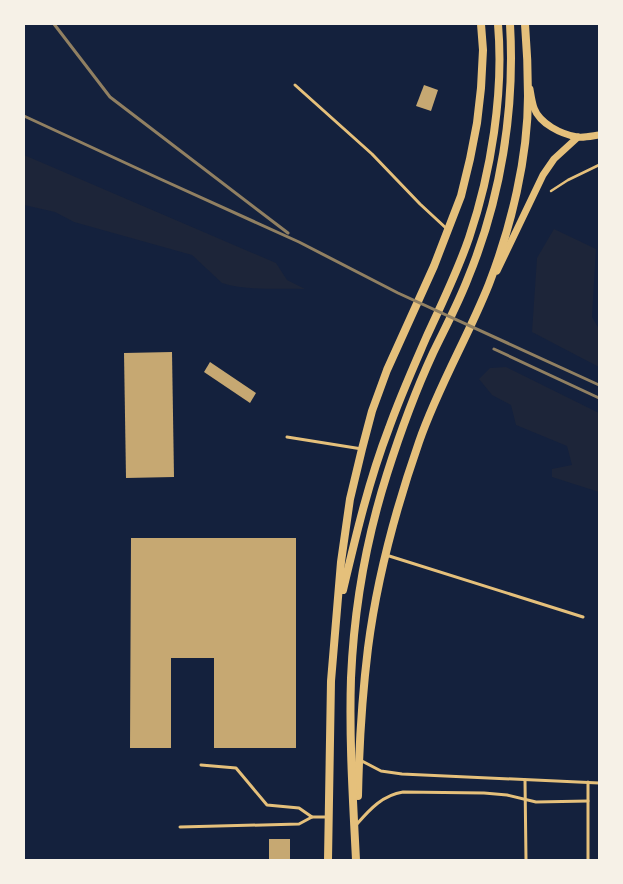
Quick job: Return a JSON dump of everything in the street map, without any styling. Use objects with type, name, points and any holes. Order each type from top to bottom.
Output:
[{"type":"main road","points":[[328,860],[330,680],[341,562],[349,507],[372,410],[387,370],[434,266],[463,188],[477,123],[483,50],[481,24]]},
{"type":"main road","points":[[336,620],[360,519],[388,429],[417,358],[456,273],[478,208],[494,133],[497,91],[498,24]]},
{"type":"main road","points":[[356,859],[351,764],[351,679],[355,622],[363,572],[372,524],[401,432],[433,354],[468,279],[491,210],[500,174],[508,112],[511,61],[510,24]]},
{"type":"main road","points":[[356,859],[359,759],[368,647],[386,555],[399,504],[419,441],[489,284],[501,249],[518,185],[526,135],[528,98],[525,24]]},
{"type":"street","points":[[528,82],[534,108],[540,118],[550,126],[578,137],[599,135]]},
{"type":"street","points":[[474,317],[543,175],[554,159],[578,137]]},
{"type":"lane","points":[[295,85],[372,154],[420,204],[448,230]]},
{"type":"lane","points":[[287,437],[362,449]]},
{"type":"lane","points":[[386,555],[583,617]]},
{"type":"lane","points":[[359,759],[381,771],[402,774],[599,783]]},
{"type":"lane","points":[[201,765],[236,768],[267,805],[299,808],[312,817]]},
{"type":"lane","points":[[525,780],[526,860]]},
{"type":"lane","points":[[588,782],[588,860]]},
{"type":"lane","points":[[357,824],[383,798],[393,793],[484,793],[507,795],[536,802],[588,801]]},
{"type":"lane","points":[[180,827],[300,824],[312,817],[328,817]]},
{"type":"path","points":[[551,191],[568,180],[599,165]]},
{"type":"shaded area","points":[[24,155],[276,263],[287,280],[305,289],[263,289],[231,286],[222,283],[192,255],[74,222],[55,212],[24,205]]},
{"type":"shaded area","points":[[554,229],[596,249],[592,317],[599,329],[599,367],[532,332],[537,258]]},
{"type":"shaded area","points":[[506,367],[599,413],[599,492],[552,477],[552,469],[572,465],[567,446],[516,425],[511,405],[492,395],[479,379],[490,368]]},
{"type":"building","points":[[424,85],[438,90],[431,111],[416,106]]},
{"type":"building","points":[[172,352],[174,477],[126,478],[124,353]]},
{"type":"building","points":[[210,362],[256,393],[250,403],[204,372]]},
{"type":"building","points":[[131,538],[296,538],[296,748],[214,748],[214,658],[171,658],[171,748],[130,748]]},
{"type":"building","points":[[269,839],[290,839],[290,860],[269,860]]},
{"type":"railway","points":[[54,24],[110,97],[288,233]]},
{"type":"railway","points":[[24,116],[299,242],[398,293],[599,385]]},
{"type":"railway","points":[[494,349],[599,398]]}]
